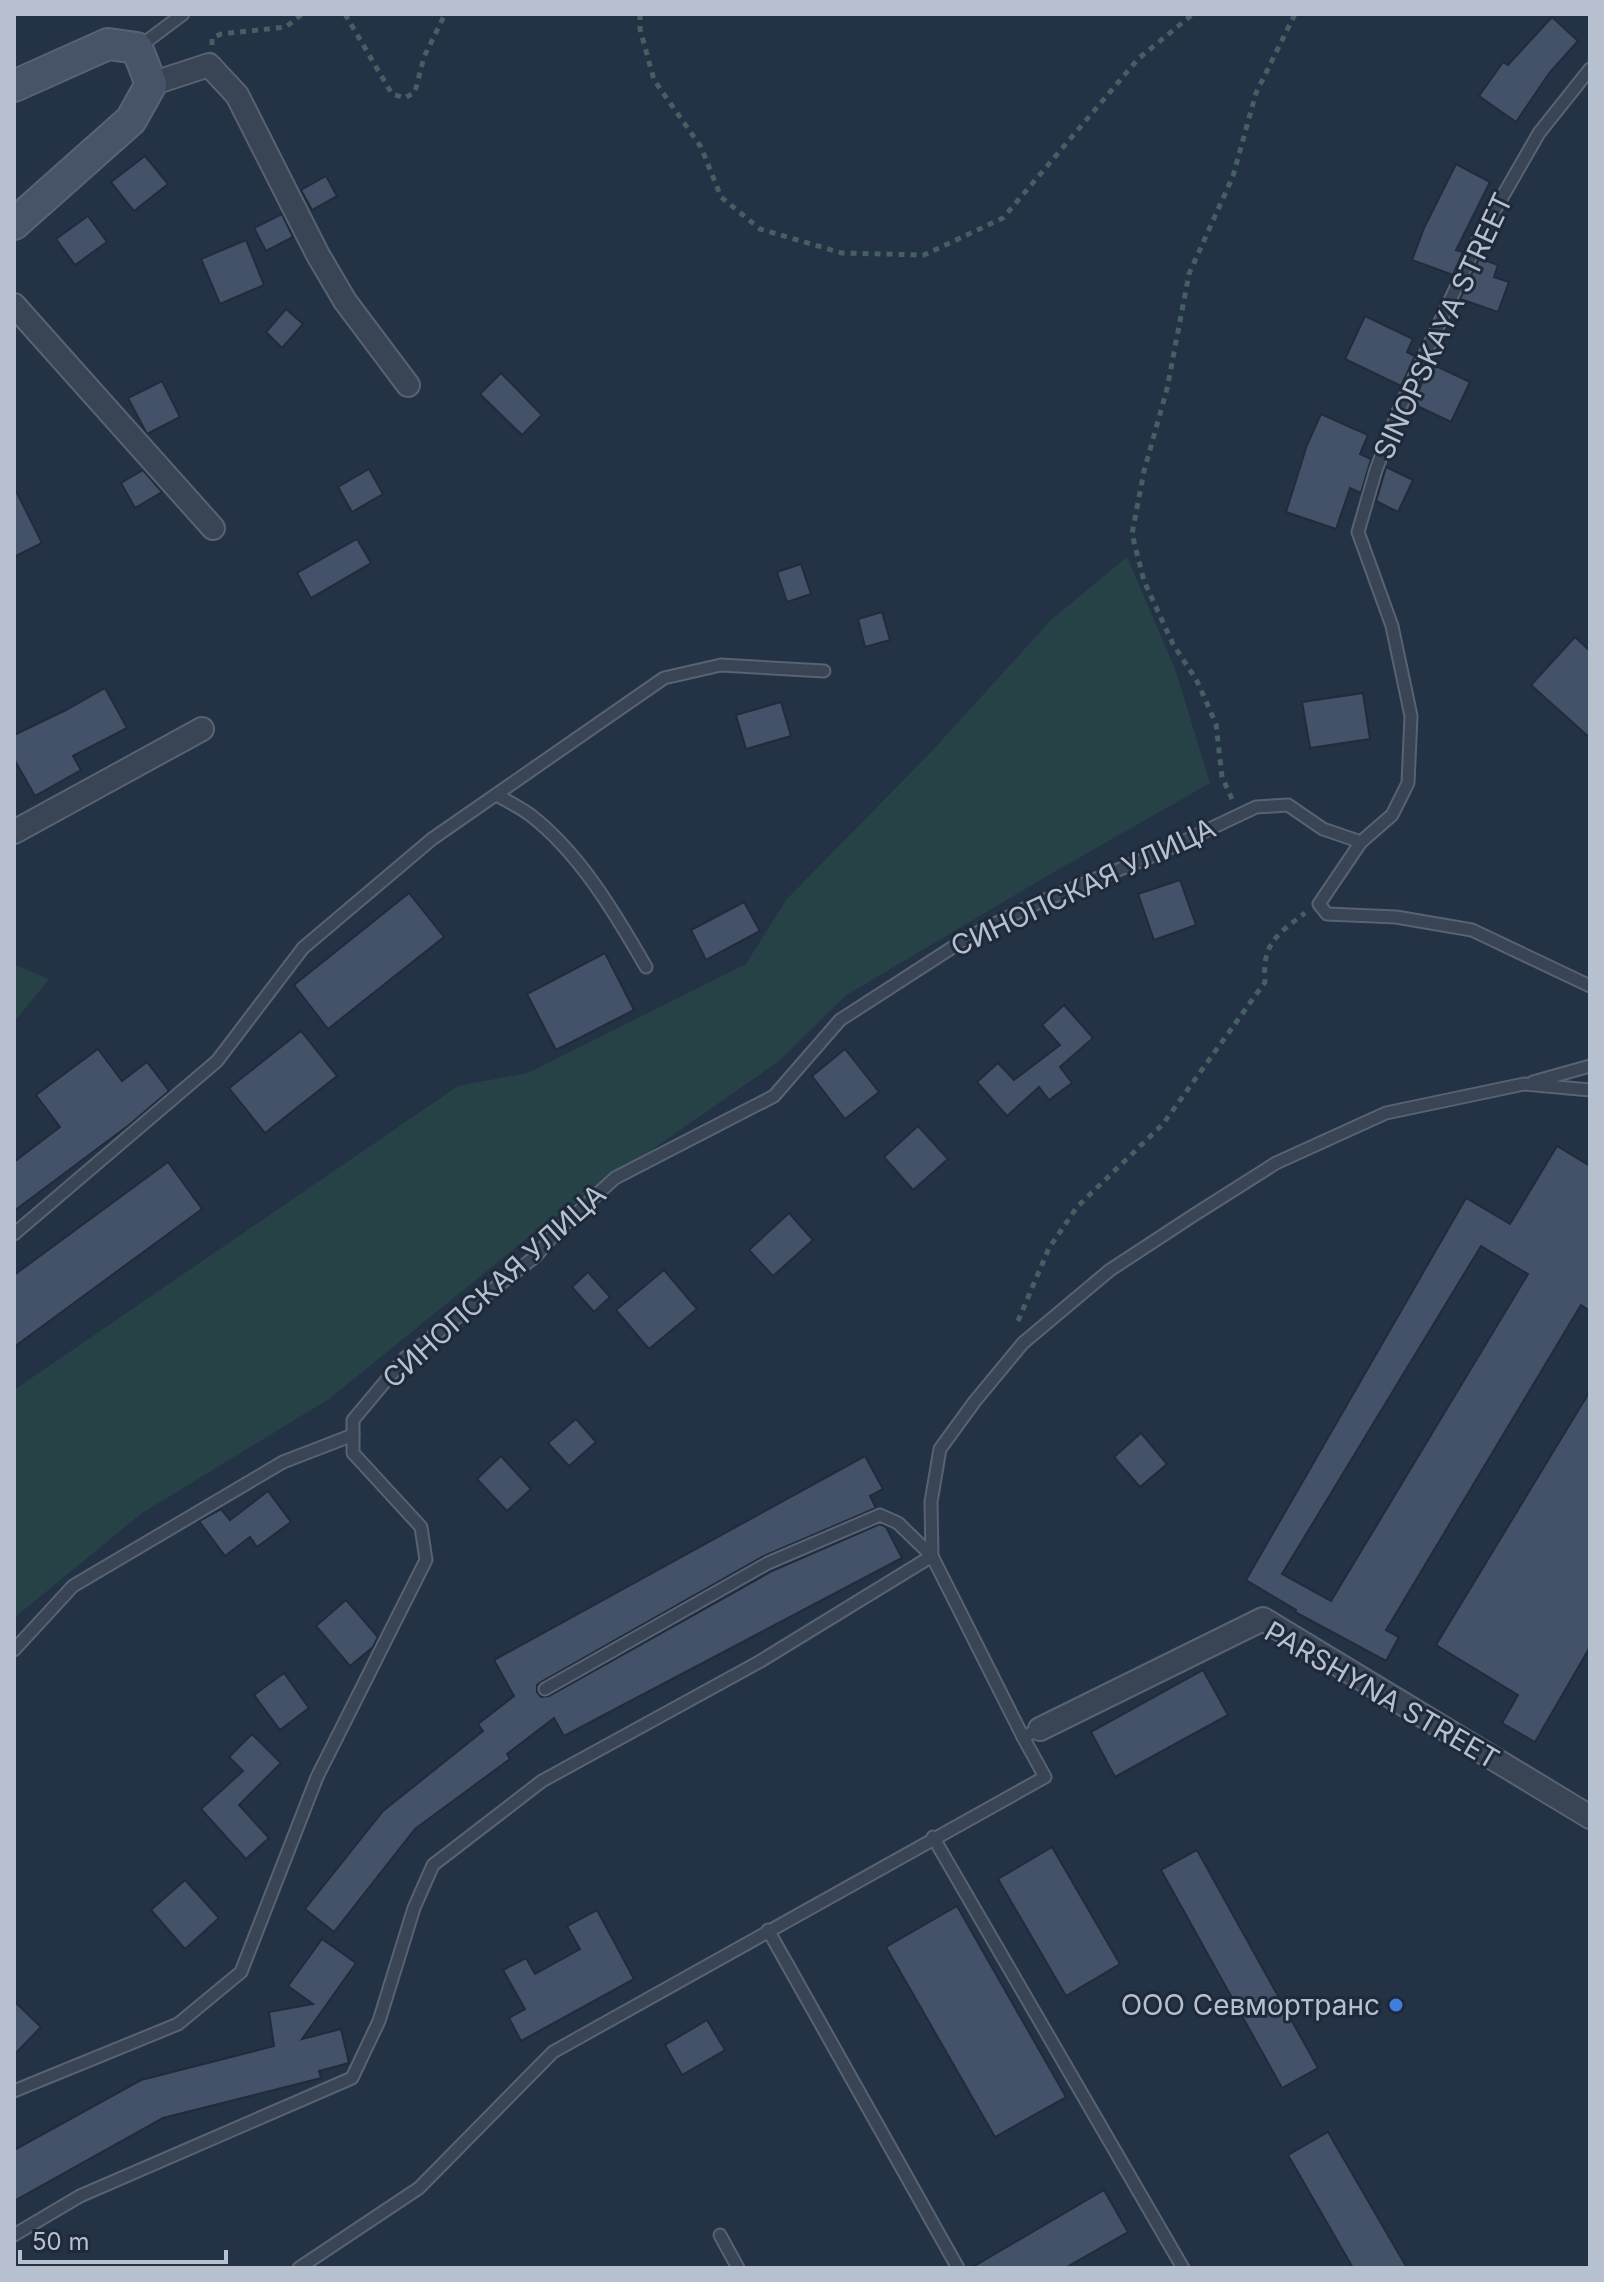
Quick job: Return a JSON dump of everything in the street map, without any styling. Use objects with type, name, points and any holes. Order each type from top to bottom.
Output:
[{"type":"main road","points":[[14,86],[108,44],[137,48],[151,84],[131,120],[14,224]]},
{"type":"street","points":[[151,84],[209,65],[237,95],[318,255],[345,301],[408,385]]},
{"type":"street","points":[[14,305],[213,528]]},
{"type":"street","points":[[14,832],[202,729]]},
{"type":"street","name":"PARSHYNA STREET","points":[[1032,1733],[1263,1619],[1590,1817]]},
{"type":"lane","points":[[137,48],[183,14]]},
{"type":"lane","name":"SINOPSKAYA STREET","points":[[1319,904],[1361,842],[1392,815],[1408,783],[1411,716],[1392,626],[1358,532],[1376,470],[1398,412],[1481,234],[1539,133],[1590,69]]},
{"type":"lane","points":[[14,1234],[217,1061],[303,948],[432,839],[664,678],[721,665],[824,671]]},
{"type":"lane","points":[[497,795],[529,814],[570,853],[620,921],[646,967]]},
{"type":"lane","name":"СИНОПСКАЯ УЛИЦА","points":[[353,1435],[353,1420],[405,1358],[536,1256],[556,1232],[615,1178],[774,1096],[840,1020],[979,931],[1256,807],[1288,805],[1323,829],[1361,842]]},
{"type":"lane","points":[[1319,904],[1327,914],[1396,917],[1472,930],[1590,986]]},
{"type":"lane","points":[[932,1556],[931,1502],[940,1449],[975,1401],[1029,1338],[1110,1270],[1276,1163],[1386,1113],[1524,1084],[1590,1066]]},
{"type":"lane","points":[[1524,1084],[1590,1090]]},
{"type":"lane","points":[[14,1650],[73,1586],[283,1462],[353,1435],[353,1453],[421,1527],[426,1560],[317,1777],[241,1972],[178,2024],[14,2091]]},
{"type":"lane","points":[[299,2268],[419,2188],[553,2052],[1045,1777],[1032,1733],[932,1556],[898,1523],[880,1515],[768,1563],[545,1689]]},
{"type":"lane","points":[[14,2235],[80,2196],[352,2078],[379,2021],[414,1908],[433,1865],[542,1781],[759,1662],[932,1556]]},
{"type":"lane","points":[[933,1837],[1183,2268]]},
{"type":"lane","points":[[768,1930],[958,2268]]},
{"type":"lane","points":[[720,2235],[738,2268]]},
{"type":"path","points":[[209,65],[212,38],[221,34],[286,27],[302,14]]},
{"type":"path","points":[[345,14],[392,94],[405,98],[415,92],[424,57],[445,14]]},
{"type":"path","points":[[640,14],[640,29],[654,80],[701,147],[721,197],[760,229],[842,253],[924,255],[1003,218],[1138,59],[1193,14]]},
{"type":"path","points":[[1239,814],[1222,777],[1216,724],[1197,681],[1173,644],[1144,581],[1132,534],[1144,471],[1167,389],[1189,274],[1233,176],[1256,93],[1295,14]]},
{"type":"path","points":[[1029,1338],[1017,1325],[1019,1313],[1049,1248],[1077,1207],[1163,1124],[1265,982],[1263,958],[1276,936],[1319,904]]},
{"type":"green space","points":[[1127,557],[1175,669],[1210,783],[845,996],[779,1061],[541,1227],[329,1399],[142,1513],[14,1618],[14,1390],[458,1086],[528,1073],[746,964],[786,900],[931,752],[1051,620]]},
{"type":"green space","points":[[14,964],[49,979],[14,1022]]},
{"type":"building","points":[[1552,17],[1578,41],[1550,72],[1516,122],[1479,96],[1503,62],[1508,65]]},
{"type":"building","points":[[145,156],[168,184],[134,211],[111,182]]},
{"type":"building","points":[[1456,164],[1490,182],[1456,250],[1463,252],[1453,275],[1412,260],[1424,228]]},
{"type":"building","points":[[326,176],[337,196],[312,210],[301,190]]},
{"type":"building","points":[[282,214],[293,237],[266,251],[254,228]]},
{"type":"building","points":[[88,216],[107,242],[75,265],[56,239]]},
{"type":"building","points":[[246,240],[264,285],[220,304],[201,259]]},
{"type":"building","points":[[1479,258],[1498,265],[1494,277],[1509,282],[1498,312],[1460,299]]},
{"type":"building","points":[[286,309],[303,324],[282,348],[266,332]]},
{"type":"building","points":[[1365,316],[1413,339],[1407,352],[1415,356],[1401,386],[1345,359]]},
{"type":"building","points":[[1430,363],[1470,382],[1451,422],[1413,404]]},
{"type":"building","points":[[501,373],[542,415],[522,435],[480,394]]},
{"type":"building","points":[[162,381],[180,417],[147,434],[128,398]]},
{"type":"building","points":[[1321,414],[1368,435],[1360,454],[1371,459],[1361,493],[1350,488],[1336,529],[1286,512],[1307,445]]},
{"type":"building","points":[[1386,467],[1413,480],[1398,512],[1376,501]]},
{"type":"building","points":[[369,469],[383,494],[352,512],[338,487]]},
{"type":"building","points":[[143,470],[162,492],[135,508],[121,483]]},
{"type":"building","points":[[14,487],[42,543],[14,557]]},
{"type":"building","points":[[357,539],[371,563],[311,598],[297,573]]},
{"type":"building","points":[[801,564],[811,594],[787,602],[777,572]]},
{"type":"building","points":[[882,612],[890,640],[865,647],[858,619]]},
{"type":"building","points":[[1575,637],[1590,651],[1590,738],[1531,685]]},
{"type":"building","points":[[105,688],[127,728],[73,756],[81,770],[35,796],[14,759],[14,735]]},
{"type":"building","points":[[1363,693],[1370,739],[1310,748],[1302,702]]},
{"type":"building","points":[[781,702],[791,736],[746,749],[736,715]]},
{"type":"building","points":[[1180,880],[1196,925],[1154,940],[1138,894]]},
{"type":"building","points":[[409,893],[444,937],[328,1029],[294,985]]},
{"type":"building","points":[[744,902],[760,931],[706,960],[691,930]]},
{"type":"building","points":[[605,953],[634,1010],[556,1050],[527,994]]},
{"type":"building","points":[[1064,1005],[1093,1038],[1060,1067],[1072,1083],[1049,1100],[1039,1087],[1007,1116],[977,1082],[998,1063],[1014,1080],[1060,1045],[1042,1025]]},
{"type":"building","points":[[301,1031],[337,1076],[265,1133],[229,1088]]},
{"type":"building","points":[[98,1049],[122,1081],[147,1062],[169,1091],[14,1211],[14,1162],[60,1127],[36,1095]]},
{"type":"building","points":[[845,1049],[879,1092],[845,1119],[812,1076]]},
{"type":"building","points":[[918,1126],[948,1159],[913,1190],[884,1157]]},
{"type":"building","points":[[1557,1146],[1590,1166],[1590,1311],[1581,1305],[1386,1630],[1399,1637],[1386,1661],[1295,1612],[1246,1580],[1466,1198],[1510,1224]],"holes":[[[1481,1246],[1528,1274],[1331,1601],[1282,1574]]]},
{"type":"building","points":[[168,1162],[202,1209],[14,1347],[14,1275]]},
{"type":"building","points":[[789,1213],[813,1240],[773,1276],[749,1250]]},
{"type":"building","points":[[664,1270],[697,1309],[649,1349],[616,1310]]},
{"type":"building","points":[[588,1272],[610,1297],[594,1312],[572,1287]]},
{"type":"building","points":[[1590,1391],[1590,1647],[1535,1742],[1502,1723],[1518,1695],[1436,1645]]},
{"type":"building","points":[[576,1419],[596,1442],[569,1466],[548,1443]]},
{"type":"building","points":[[1141,1433],[1167,1464],[1140,1487],[1114,1457]]},
{"type":"building","points":[[501,1456],[531,1489],[507,1511],[477,1479]]},
{"type":"building","points":[[865,1456],[883,1489],[870,1496],[876,1508],[764,1556],[541,1682],[537,1685],[537,1692],[541,1697],[549,1696],[772,1571],[880,1524],[886,1527],[902,1558],[564,1736],[554,1718],[507,1754],[510,1759],[415,1829],[334,1932],[305,1909],[383,1811],[483,1731],[478,1724],[514,1696],[494,1660]]},
{"type":"building","points":[[268,1491],[291,1522],[257,1547],[250,1537],[225,1556],[199,1521],[221,1509],[230,1520]]},
{"type":"building","points":[[346,1600],[378,1637],[373,1647],[350,1666],[316,1626]]},
{"type":"building","points":[[1203,1670],[1228,1715],[1115,1777],[1091,1732]]},
{"type":"building","points":[[284,1673],[309,1708],[280,1730],[254,1695]]},
{"type":"building","points":[[252,1734],[281,1763],[239,1805],[269,1838],[246,1859],[201,1809],[243,1771],[229,1757]]},
{"type":"building","points":[[1052,1847],[1120,1964],[1066,1996],[998,1879]]},
{"type":"building","points":[[1197,1850],[1318,2068],[1282,2088],[1161,1870]]},
{"type":"building","points":[[185,1880],[219,1918],[185,1949],[151,1910]]},
{"type":"building","points":[[957,1906],[1066,2097],[995,2137],[886,1947]]},
{"type":"building","points":[[597,1910],[634,1979],[521,2041],[509,2018],[525,2009],[503,1970],[526,1958],[535,1974],[580,1949],[567,1926]]},
{"type":"building","points":[[322,1939],[356,1963],[302,2039],[341,2029],[349,2063],[319,2071],[321,2078],[163,2118],[14,2201],[14,2150],[141,2080],[274,2046],[269,2012],[313,2004],[288,1986]]},
{"type":"building","points":[[14,2001],[41,2027],[14,2055]]},
{"type":"building","points":[[707,2020],[725,2050],[682,2075],[665,2045]]},
{"type":"building","points":[[1328,2132],[1407,2268],[1353,2268],[1288,2155]]},
{"type":"building","points":[[1104,2190],[1128,2232],[1065,2268],[971,2268]]},
{"type":"place","name":"ООО Севмортранс","points":[[1396,2005]]}]
